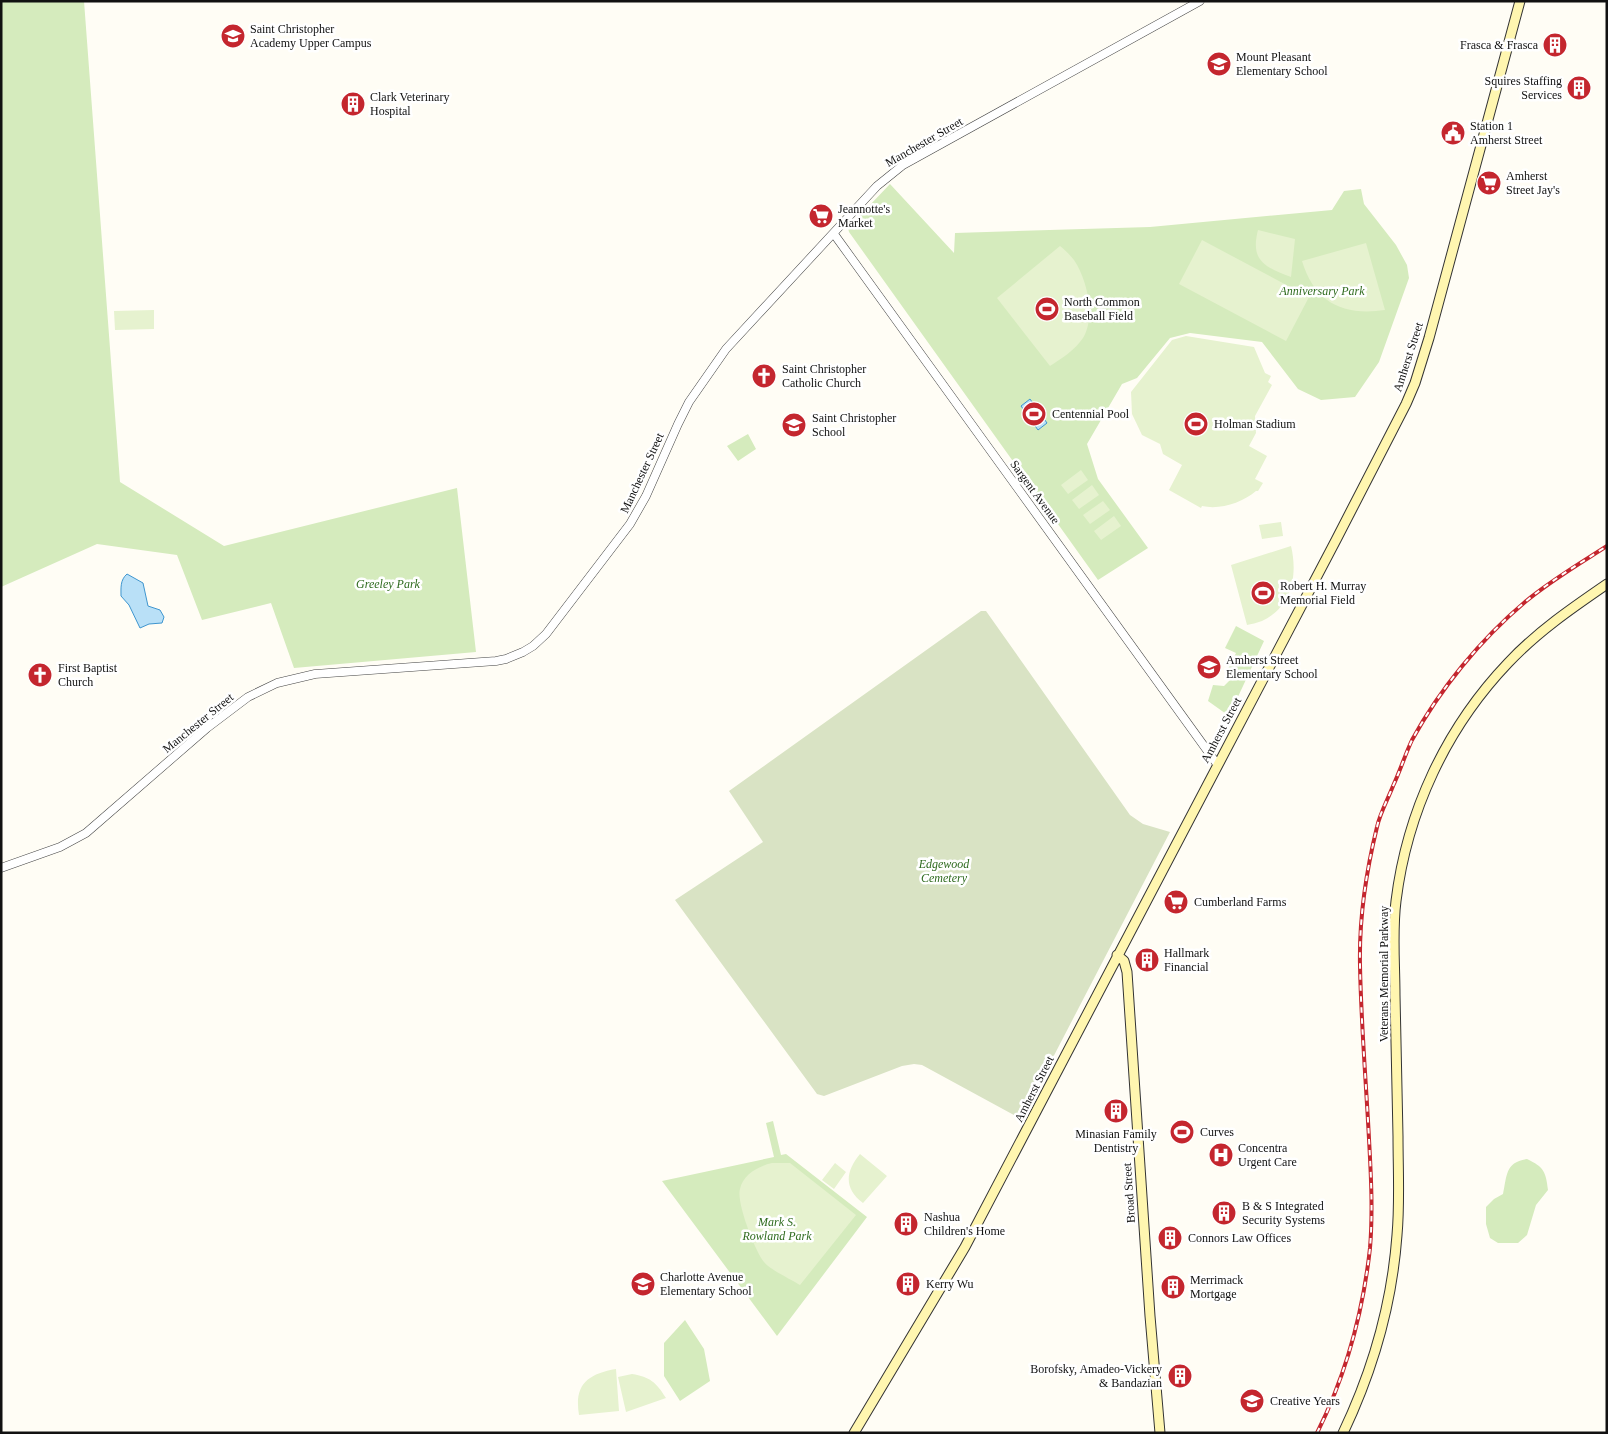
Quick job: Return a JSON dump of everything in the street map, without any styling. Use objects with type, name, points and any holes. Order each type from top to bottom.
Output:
[{"type":"main road","name":"Amherst Street","points":[[854,1433],[958,1261],[1356,501],[1415,383],[1429,338],[1520,1]]},
{"type":"main road","name":"Veterans Memorial Parkway","points":[[1343,1433],[1377,1346],[1390,1290],[1396,1253],[1399,1193],[1394,923],[1401,873],[1415,818],[1440,758],[1467,714],[1489,684],[1533,639],[1557,619],[1607,584]]},
{"type":"main road","name":"Broad Street","points":[[1117,955],[1124,961],[1127,972],[1150,1316],[1160,1433]]},
{"type":"street","name":"Manchester Street","points":[[1,868],[60,847],[86,833],[222,716],[263,689],[315,674],[496,660],[514,656],[533,646],[560,617],[630,524],[646,496],[678,424],[690,402],[726,348],[877,186],[903,165],[1200,1]]},
{"type":"street","name":"Sargent Avenue","points":[[834,234],[1217,764]]},
{"type":"green space","name":"Greeley Park","points":[[1,1],[84,1],[120,482],[224,546],[457,488],[476,652],[294,668],[271,603],[202,620],[177,555],[97,544],[1,587]]},
{"type":"green space","name":"Anniversary Park","points":[[890,184],[954,253],[955,233],[1150,227],[1332,210],[1344,191],[1361,189],[1364,204],[1396,245],[1407,265],[1409,278],[1379,362],[1355,397],[1321,400],[1298,389],[1262,342],[1190,333],[1170,338],[1137,378],[1122,384],[1087,444],[1098,479],[1148,548],[1098,580],[849,232],[848,228]]},
{"type":"green space","points":[[1258,230],[1295,239],[1291,277],[1267,266],[1258,256],[1256,241]]},
{"type":"green space","points":[[1202,240],[1309,297],[1286,341],[1179,284]]},
{"type":"green space","name":"Anniversary Park","points":[[1366,243],[1385,310],[1356,311],[1333,304],[1323,297],[1315,287],[1302,261]]},
{"type":"green space","name":"North Common Baseball Field","points":[[1060,246],[1074,260],[1083,277],[1088,298],[1089,320],[1087,329],[1080,342],[1068,354],[1050,366],[997,298]]},
{"type":"green space","points":[[154,310],[154,329],[115,330],[114,311]]},
{"type":"green space","name":"Holman Stadium","points":[[1186,336],[1254,347],[1265,373],[1271,376],[1268,382],[1272,385],[1255,416],[1256,433],[1249,446],[1267,456],[1255,479],[1263,483],[1258,491],[1238,502],[1223,506],[1202,506],[1201,508],[1169,490],[1182,465],[1163,454],[1160,444],[1142,435],[1132,414],[1131,392],[1172,340]]},
{"type":"green space","points":[[748,434],[756,449],[738,461],[727,446]]},
{"type":"green space","points":[[1081,470],[1088,480],[1068,494],[1061,485]]},
{"type":"green space","points":[[1092,485],[1099,495],[1079,509],[1072,500]]},
{"type":"green space","points":[[1103,501],[1110,510],[1090,524],[1083,515]]},
{"type":"green space","points":[[1114,516],[1121,526],[1101,540],[1094,531]]},
{"type":"green space","points":[[1281,522],[1283,536],[1262,539],[1259,525]]},
{"type":"green space","name":"Robert H. Murray Memorial Field","points":[[1291,546],[1294,568],[1293,579],[1286,599],[1272,615],[1262,621],[1247,625],[1231,565]]},
{"type":"green space","name":"Edgewood Cemetery","points":[[981,611],[986,611],[1130,815],[1143,824],[1170,832],[1021,1119],[922,1065],[914,1064],[902,1066],[824,1096],[817,1094],[675,900],[763,842],[729,791]]},
{"type":"green space","points":[[1236,626],[1264,641],[1229,716],[1208,701],[1213,685],[1224,686],[1235,675],[1227,671],[1236,653],[1225,648]]},
{"type":"green space","name":"Mark S. Rowland Park","points":[[773,1121],[781,1155],[786,1154],[867,1217],[777,1336],[662,1181],[774,1157],[766,1123]]},
{"type":"green space","points":[[860,1154],[887,1176],[863,1203],[852,1192],[849,1180],[851,1167]]},
{"type":"green space","points":[[1527,1159],[1541,1168],[1548,1190],[1536,1205],[1527,1235],[1518,1243],[1498,1243],[1490,1238],[1486,1224],[1486,1207],[1503,1194],[1508,1171],[1511,1167],[1515,1163]]},
{"type":"green space","points":[[772,1163],[790,1163],[856,1215],[800,1285],[775,1271],[764,1262],[751,1237],[743,1215],[740,1189],[744,1179],[762,1166]]},
{"type":"green space","points":[[835,1163],[846,1172],[834,1189],[822,1180]]},
{"type":"green space","points":[[685,1320],[704,1349],[710,1381],[680,1401],[664,1376],[664,1343]]},
{"type":"green space","points":[[616,1369],[619,1411],[579,1415],[579,1396],[585,1383],[597,1374]]},
{"type":"green space","points":[[632,1374],[652,1381],[666,1398],[626,1412],[618,1377]]},
{"type":"water","name":"Centennial Pool","points":[[1030,399],[1047,423],[1038,430],[1021,406]]},
{"type":"water","points":[[127,574],[143,583],[148,606],[160,610],[164,617],[162,623],[149,624],[140,628],[129,605],[121,596],[122,581]]},
{"type":"railway","points":[[1317,1433],[1337,1389],[1352,1343],[1363,1296],[1370,1248],[1371,1180],[1361,1008],[1360,948],[1364,896],[1378,822],[1412,740],[1435,702],[1462,666],[1492,632],[1525,602],[1607,546]]},
{"type":"place","name":"Saint Christopher Academy Upper Campus","points":[[233,36]]},
{"type":"place","name":"Frasca & Frasca","points":[[1555,45]]},
{"type":"place","name":"Mount Pleasant Elementary School","points":[[1219,64]]},
{"type":"place","name":"Squires Staffing Services","points":[[1579,88]]},
{"type":"place","name":"Clark Veterinary Hospital","points":[[353,104]]},
{"type":"place","name":"Station 1 Amherst Street","points":[[1453,133]]},
{"type":"place","name":"Amherst Street Jay's","points":[[1489,183]]},
{"type":"place","name":"Jeannotte's Market","points":[[821,216]]},
{"type":"place","name":"North Common Baseball Field","points":[[1047,309]]},
{"type":"place","name":"Saint Christopher Catholic Church","points":[[764,376]]},
{"type":"place","name":"Centennial Pool","points":[[1034,414]]},
{"type":"place","name":"Holman Stadium","points":[[1196,424]]},
{"type":"place","name":"Saint Christopher School","points":[[794,425]]},
{"type":"place","name":"Robert H. Murray Memorial Field","points":[[1263,593]]},
{"type":"place","name":"Amherst Street Elementary School","points":[[1209,667]]},
{"type":"place","name":"First Baptist Church","points":[[40,675]]},
{"type":"place","name":"Cumberland Farms","points":[[1176,902]]},
{"type":"place","name":"Hallmark Financial","points":[[1147,960]]},
{"type":"place","name":"Minasian Family Dentistry","points":[[1116,1111]]},
{"type":"place","name":"Curves","points":[[1182,1132]]},
{"type":"place","name":"Concentra Urgent Care","points":[[1221,1155]]},
{"type":"place","name":"B & S Integrated Security Systems","points":[[1224,1213]]},
{"type":"place","name":"Nashua Children's Home","points":[[906,1224]]},
{"type":"place","name":"Connors Law Offices","points":[[1170,1238]]},
{"type":"place","name":"Charlotte Avenue Elementary School","points":[[643,1284]]},
{"type":"place","name":"Kerry Wu","points":[[908,1284]]},
{"type":"place","name":"Merrimack Mortgage","points":[[1173,1287]]},
{"type":"place","name":"Borofsky, Amadeo-Vickery & Bandazian","points":[[1180,1376]]},
{"type":"place","name":"Creative Years","points":[[1252,1401]]}]
